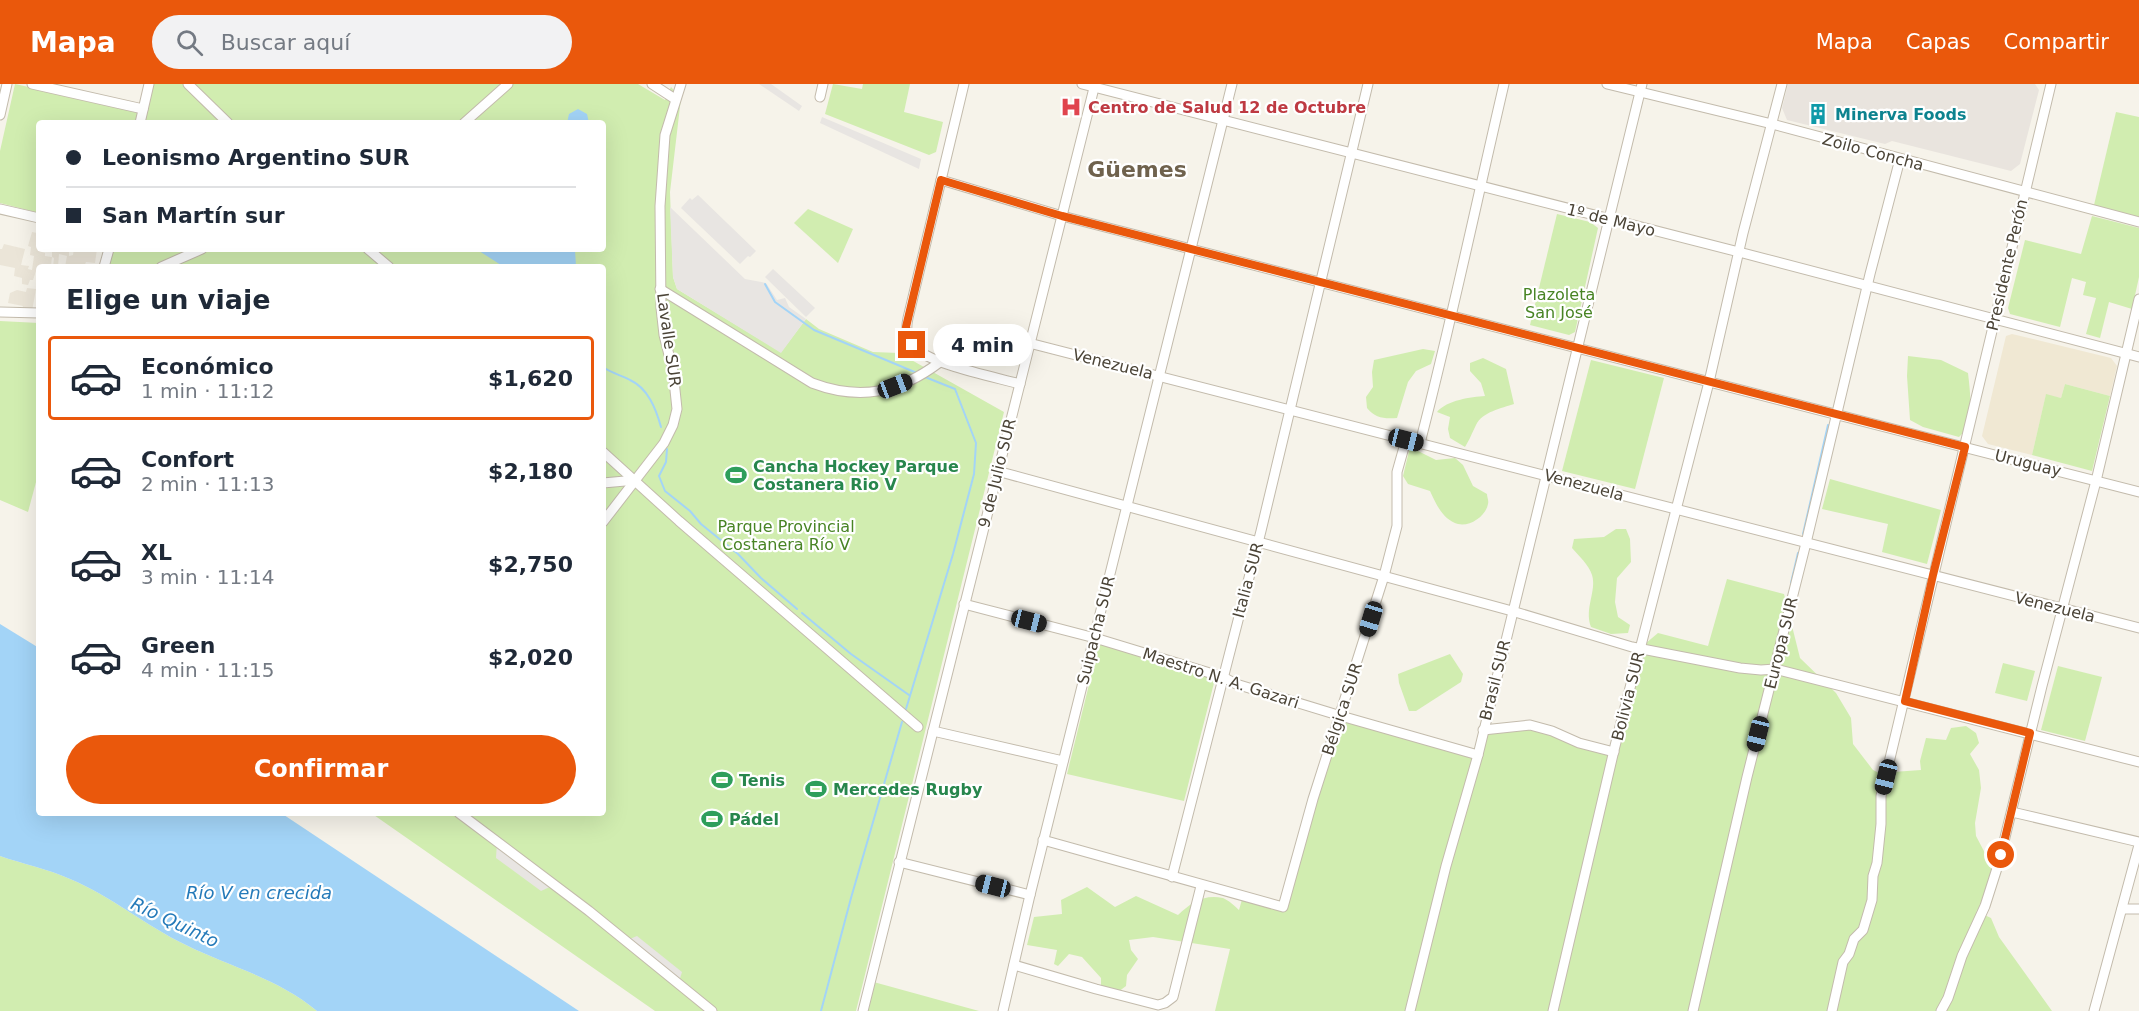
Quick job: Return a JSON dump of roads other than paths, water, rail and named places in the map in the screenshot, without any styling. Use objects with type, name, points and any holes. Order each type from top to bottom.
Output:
[{"type":"street","points":[[0,115],[7,84]]},
{"type":"street","points":[[32,84],[143,109]]},
{"type":"street","points":[[141,120],[149,84]]},
{"type":"street","points":[[188,84],[225,120]]},
{"type":"street","points":[[467,120],[508,84]]},
{"type":"street","points":[[652,84],[675,99]]},
{"type":"street","name":"Lavalle SUR","points":[[606,518],[664,443],[673,425],[677,409],[673,371],[663,324],[660,289],[662,155],[665,135],[681,84]]},
{"type":"street","points":[[820,97],[823,84]]},
{"type":"street","points":[[964,84],[906,327],[912,345],[921,353],[940,362],[1020,384]]},
{"type":"street","name":"1º de Mayo","points":[[1082,84],[2139,357]]},
{"type":"street","name":"Suipacha SUR","points":[[1003,1011],[1029,895],[1232,84]]},
{"type":"street","name":"Italia SUR","points":[[1172,877],[1258,542],[1368,84]]},
{"type":"street","points":[[1420,443],[1452,316],[1504,84]]},
{"type":"street","name":"Zoilo Concha","points":[[1607,84],[1641,88],[2139,222]]},
{"type":"street","name":"Bolivia SUR","points":[[1553,1011],[1614,752],[1782,84]]},
{"type":"street","name":"Presidente Perón","points":[[1832,1011],[1843,962],[1849,954],[1854,939],[1863,930],[1872,900],[1873,876],[1877,863],[1881,824],[1881,796],[2051,84]]},
{"type":"street","name":"9 de Julio SUR","points":[[933,731],[1095,86]]},
{"type":"street","name":"Brasil SUR","points":[[1410,1011],[1446,866],[1478,755],[1641,88]]},
{"type":"street","name":"Europa SUR","points":[[1693,1011],[1742,798],[1900,159]]},
{"type":"street","name":"Uruguay","points":[[941,180],[1062,216],[2139,492]]},
{"type":"street","points":[[0,209],[36,217]]},
{"type":"street","points":[[168,264],[195,252]]},
{"type":"street","points":[[372,252],[386,264]]},
{"type":"street","points":[[660,289],[812,382],[832,391],[868,393],[916,378],[940,362]]},
{"type":"street","points":[[1941,1011],[1948,998],[1962,956],[1985,906],[2000,862],[2030,733],[2096,481],[2139,299]]},
{"type":"street","points":[[0,312],[36,313]]},
{"type":"street","name":"Venezuela","points":[[1029,342],[2139,628]]},
{"type":"street","name":"Bélgica SUR","points":[[1201,886],[1283,907],[1313,799],[1341,717],[1384,576],[1397,526],[1397,472],[1406,440]]},
{"type":"street","points":[[606,455],[679,521],[918,728]]},
{"type":"street","points":[[997,471],[1512,611],[1640,649],[1740,668],[1774,669],[2139,762]]},
{"type":"street","points":[[606,483],[636,480]]},
{"type":"street","name":"Maestro N. A. Gazari","points":[[964,604],[1095,638],[1223,677],[1236,684],[1341,717],[1478,755]]},
{"type":"street","points":[[1483,730],[1530,725],[1552,731],[1579,743],[1614,752]]},
{"type":"street","points":[[863,1011],[933,731],[1063,761]]},
{"type":"street","points":[[2012,812],[2139,844],[2094,1011]]},
{"type":"street","points":[[463,816],[589,911],[712,1011]]},
{"type":"street","points":[[1014,965],[1158,1005],[1165,1003],[1173,997],[1201,886],[1043,840]]},
{"type":"street","points":[[899,862],[1029,895]]},
{"type":"street","points":[[2122,909],[2139,909]]},
{"type":"water","points":[[578,109],[587,114],[588,120],[568,120],[569,114]]},
{"type":"water","points":[[481,252],[575,252],[576,264],[499,264]]},
{"type":"water","name":"Río V en crecida","points":[[0,624],[36,646],[36,816],[286,816],[579,1011],[317,1011],[270,981],[171,937],[85,886],[53,872],[0,856]]},
{"type":"waterway","points":[[765,284],[775,302],[814,330],[917,373]]},
{"type":"waterway","points":[[606,369],[642,388],[654,406],[661,427]]},
{"type":"waterway","points":[[906,709],[953,554],[974,474],[976,443],[955,389],[925,377]]},
{"type":"waterway","points":[[1803,534],[1828,425]]},
{"type":"waterway","points":[[667,449],[666,462],[659,476],[665,491],[797,609]]},
{"type":"waterway","points":[[1791,583],[1798,553]]},
{"type":"waterway","points":[[802,613],[851,654],[909,695]]},
{"type":"waterway","points":[[821,1011],[902,722]]},
{"type":"place","name":"Centro de Salud 12 de Octubre","points":[[1071,107]]},
{"type":"place","name":"Minerva Foods","points":[[1818,114]]},
{"type":"place","name":"Cancha Hockey Parque Costanera Rio V","points":[[736,475]]},
{"type":"place","name":"Tenis","points":[[722,780]]},
{"type":"place","name":"Mercedes Rugby","points":[[816,789]]},
{"type":"place","name":"Pádel","points":[[712,819]]},
{"type":"district","name":"Güemes","points":[[1137,169]]},
{"type":"park label","name":"Plazoleta San José","points":[[1559,303]]},
{"type":"park label","name":"Parque Provincial Costanera Río V","points":[[786,535]]},
{"type":"water label","name":"Río Quinto","points":[[175,922]]}]
